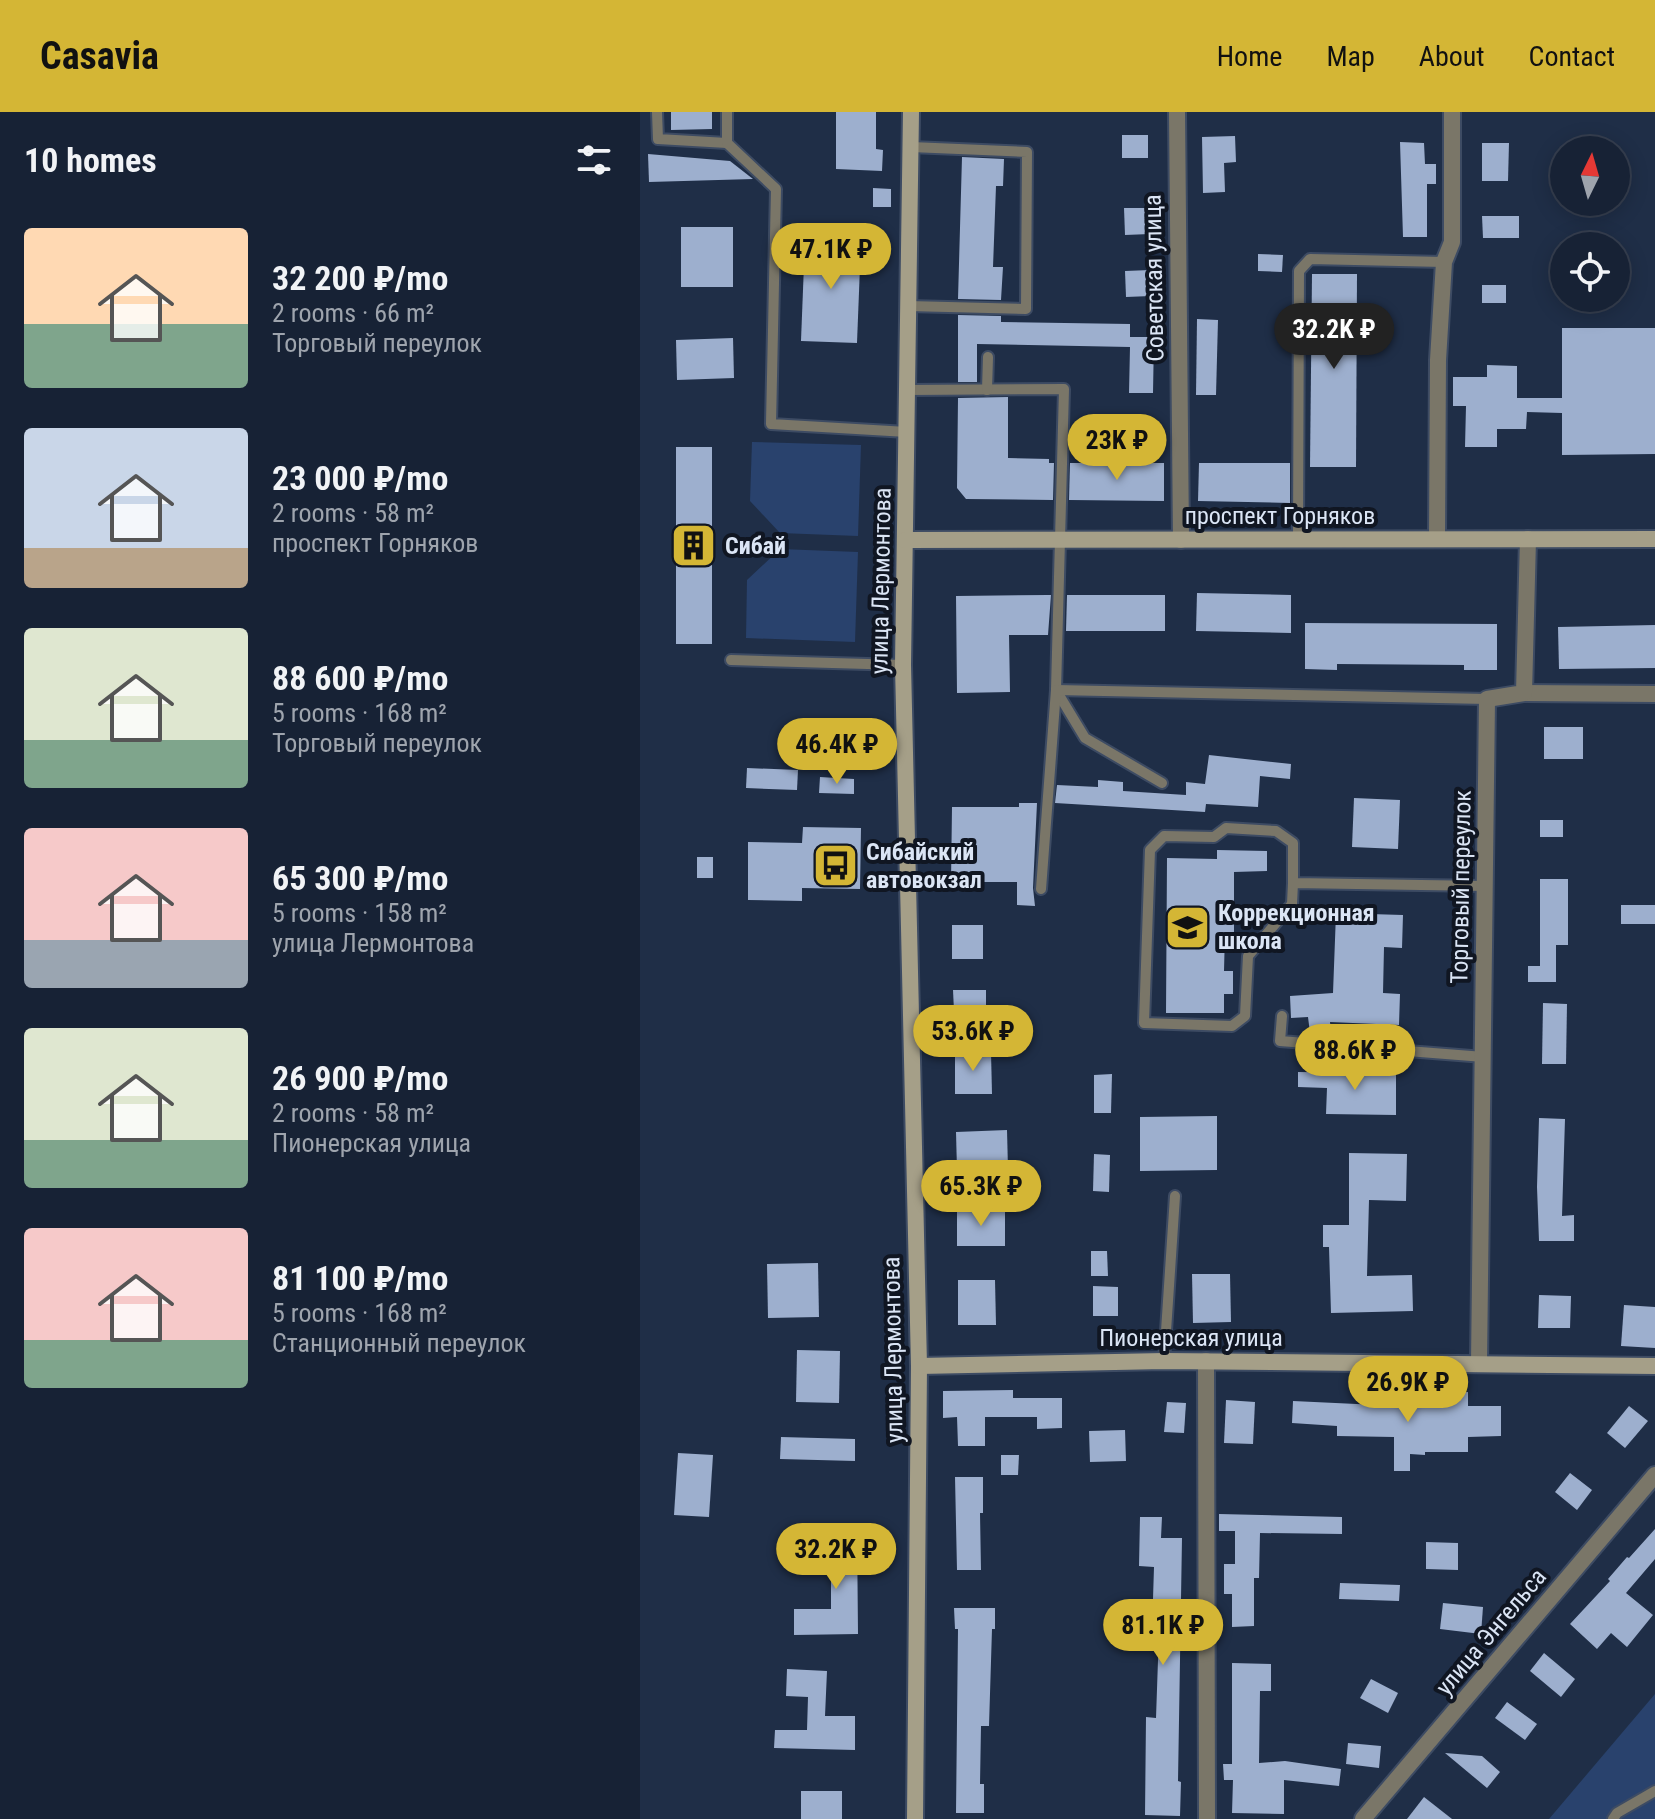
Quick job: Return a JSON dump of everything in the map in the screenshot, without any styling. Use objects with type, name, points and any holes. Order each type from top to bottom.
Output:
[{"type":"main road","name":"улица Лермонтова","points":[[911,112],[903,665],[919,1366],[915,1819]]},
{"type":"main road","name":"проспект Горняков","points":[[905,540],[1655,539]]},
{"type":"main road","name":"Пионерская улица","points":[[919,1366],[1164,1361],[1655,1366]]},
{"type":"street","name":"Советская улица","points":[[1177,112],[1181,540]]},
{"type":"street","points":[[1437,539],[1438,360],[1444,262],[1452,242],[1452,112]]},
{"type":"street","points":[[1524,693],[1528,539]]},
{"type":"street","points":[[1487,699],[1524,693],[1655,694]]},
{"type":"street","name":"Торговый переулок","points":[[1479,1363],[1487,699]]},
{"type":"street","points":[[1206,1361],[1207,1819]]},
{"type":"street","name":"улица Энгельса","points":[[1363,1819],[1655,1475]]},
{"type":"lane","points":[[657,112],[658,139],[727,143],[776,189],[771,424],[907,432]]},
{"type":"lane","points":[[727,112],[727,143]]},
{"type":"lane","points":[[908,306],[1026,309],[1027,152],[911,147]]},
{"type":"lane","points":[[1298,540],[1299,271],[1310,259],[1444,262]]},
{"type":"lane","points":[[987,390],[988,357]]},
{"type":"lane","points":[[907,390],[1064,389],[1056,690],[1041,889]]},
{"type":"lane","points":[[731,660],[903,665]]},
{"type":"lane","points":[[1056,690],[1487,699]]},
{"type":"lane","points":[[1056,690],[1085,738],[1162,783]]},
{"type":"lane","points":[[1226,828],[1276,831],[1293,843],[1293,883],[1292,904],[1248,956],[1245,1016],[1232,1026],[1144,1023],[1150,850],[1164,836],[1214,837],[1226,828]]},
{"type":"lane","points":[[1293,883],[1485,886]]},
{"type":"lane","points":[[1282,1016],[1280,1041],[1484,1057]]},
{"type":"lane","points":[[1164,1361],[1175,1196]]},
{"type":"lane","points":[[1613,1819],[1617,1813],[1655,1791]]},
{"type":"shaded area","points":[[752,442],[861,445],[858,536],[780,533],[750,501]]},
{"type":"shaded area","points":[[780,549],[858,552],[855,642],[746,638],[747,580]]},
{"type":"shaded area","points":[[1655,1694],[1655,1819],[1549,1819]]},
{"type":"building","points":[[671,112],[712,112],[712,129],[671,130]]},
{"type":"building","points":[[836,112],[876,112],[876,149],[883,150],[882,171],[836,169]]},
{"type":"building","points":[[1122,135],[1148,135],[1148,158],[1122,158]]},
{"type":"building","points":[[1235,136],[1236,162],[1224,163],[1225,192],[1203,193],[1202,137]]},
{"type":"building","points":[[1400,142],[1424,143],[1425,164],[1436,164],[1436,184],[1427,184],[1427,237],[1403,237]]},
{"type":"building","points":[[1482,143],[1509,143],[1508,181],[1482,181]]},
{"type":"building","points":[[648,154],[730,161],[753,179],[649,182]]},
{"type":"building","points":[[962,157],[1004,159],[1003,186],[996,186],[993,267],[1003,267],[1001,300],[958,299]]},
{"type":"building","points":[[873,188],[891,189],[891,207],[873,207]]},
{"type":"building","points":[[1124,208],[1149,208],[1150,234],[1125,235]]},
{"type":"building","points":[[1482,216],[1519,216],[1519,238],[1483,238]]},
{"type":"building","points":[[681,227],[733,227],[733,287],[681,287]]},
{"type":"building","points":[[805,239],[861,241],[857,343],[801,341]]},
{"type":"building","points":[[1258,254],[1283,255],[1282,272],[1258,271]]},
{"type":"building","points":[[1150,270],[1151,296],[1126,297],[1125,271]]},
{"type":"building","points":[[1312,274],[1357,274],[1356,467],[1310,467]]},
{"type":"building","points":[[1482,285],[1506,285],[1506,303],[1482,303]]},
{"type":"building","points":[[958,315],[1001,316],[1001,322],[1130,324],[1130,337],[1154,337],[1153,393],[1129,393],[1130,347],[977,344],[977,382],[958,382]]},
{"type":"building","points":[[1197,319],[1218,320],[1216,395],[1196,395]]},
{"type":"building","points":[[1562,328],[1655,328],[1655,454],[1562,455],[1562,413],[1527,412],[1526,429],[1497,429],[1497,447],[1465,447],[1466,406],[1453,406],[1453,377],[1487,377],[1487,365],[1517,366],[1517,398],[1562,398]]},
{"type":"building","points":[[733,338],[734,378],[677,380],[676,340]]},
{"type":"building","points":[[1008,397],[1008,458],[1049,459],[1049,463],[1054,463],[1053,500],[966,499],[957,488],[958,398]]},
{"type":"building","name":"Сибай","points":[[676,447],[712,447],[712,644],[676,644]]},
{"type":"building","points":[[1070,463],[1164,463],[1164,501],[1069,500]]},
{"type":"building","points":[[1199,463],[1290,463],[1290,503],[1198,501]]},
{"type":"building","points":[[1197,593],[1291,595],[1291,633],[1196,631]]},
{"type":"building","points":[[1051,595],[1048,635],[1009,635],[1010,692],[957,693],[956,596]]},
{"type":"building","points":[[1067,595],[1165,595],[1165,631],[1066,631]]},
{"type":"building","points":[[1305,623],[1497,624],[1497,670],[1464,670],[1464,665],[1337,664],[1337,670],[1305,669]]},
{"type":"building","points":[[1655,625],[1655,668],[1559,669],[1558,627]]},
{"type":"building","points":[[1544,727],[1583,727],[1583,759],[1544,759]]},
{"type":"building","points":[[1209,755],[1291,764],[1290,779],[1260,776],[1258,807],[1206,804],[1205,812],[1055,803],[1057,785],[1098,787],[1098,780],[1123,782],[1123,791],[1186,795],[1186,782],[1205,784]]},
{"type":"building","points":[[747,768],[798,770],[797,790],[746,788]]},
{"type":"building","points":[[820,777],[854,779],[854,794],[819,793]]},
{"type":"building","points":[[1354,798],[1400,800],[1398,849],[1352,847]]},
{"type":"building","points":[[1019,803],[1037,803],[1035,906],[1017,905],[1017,882],[951,882],[952,807],[1019,807]]},
{"type":"building","points":[[1540,820],[1563,820],[1563,837],[1540,837]]},
{"type":"building","points":[[803,827],[861,828],[860,889],[802,888],[802,901],[748,900],[748,842],[802,843]]},
{"type":"building","points":[[1217,850],[1267,851],[1267,871],[1234,872],[1234,932],[1225,932],[1224,971],[1233,971],[1233,994],[1224,994],[1224,1013],[1166,1013],[1167,858],[1217,859]]},
{"type":"building","points":[[697,857],[713,857],[713,878],[697,878]]},
{"type":"building","points":[[1540,879],[1568,879],[1568,945],[1556,945],[1556,982],[1528,982],[1528,966],[1540,966]]},
{"type":"building","points":[[1621,905],[1655,905],[1655,924],[1621,924]]},
{"type":"building","points":[[1336,913],[1403,915],[1402,948],[1384,947],[1383,993],[1400,994],[1399,1025],[1330,1022],[1331,1031],[1310,1033],[1308,1017],[1291,1018],[1290,996],[1333,993]]},
{"type":"building","points":[[952,925],[983,925],[983,959],[952,959]]},
{"type":"building","points":[[953,990],[986,990],[986,1011],[954,1011]]},
{"type":"building","points":[[1543,1003],[1567,1004],[1566,1064],[1542,1064]]},
{"type":"building","points":[[955,1052],[991,1052],[992,1094],[955,1094]]},
{"type":"building","points":[[1298,1072],[1396,1073],[1396,1115],[1326,1114],[1327,1088],[1298,1087]]},
{"type":"building","points":[[1112,1074],[1111,1113],[1094,1113],[1094,1075]]},
{"type":"building","points":[[1217,1116],[1217,1170],[1140,1171],[1140,1117]]},
{"type":"building","points":[[1539,1118],[1565,1119],[1562,1216],[1574,1215],[1574,1241],[1539,1241]]},
{"type":"building","points":[[1007,1130],[1008,1169],[957,1170],[956,1132]]},
{"type":"building","points":[[1349,1153],[1407,1154],[1406,1201],[1369,1200],[1367,1276],[1412,1275],[1413,1311],[1331,1313],[1329,1247],[1323,1247],[1323,1225],[1349,1225]]},
{"type":"building","points":[[1094,1154],[1110,1155],[1109,1192],[1093,1191]]},
{"type":"building","points":[[957,1211],[1005,1211],[1005,1246],[957,1246]]},
{"type":"building","points":[[1091,1251],[1107,1251],[1108,1276],[1091,1276]]},
{"type":"building","points":[[818,1263],[819,1317],[768,1318],[767,1264]]},
{"type":"building","points":[[1192,1274],[1230,1274],[1231,1322],[1193,1323]]},
{"type":"building","points":[[958,1280],[995,1280],[996,1325],[958,1325]]},
{"type":"building","points":[[1093,1286],[1118,1287],[1118,1316],[1093,1316]]},
{"type":"building","points":[[1539,1295],[1571,1296],[1570,1328],[1538,1328]]},
{"type":"building","points":[[1624,1305],[1655,1307],[1655,1348],[1621,1346]]},
{"type":"building","points":[[797,1350],[840,1351],[839,1403],[796,1402]]},
{"type":"building","points":[[1013,1390],[1013,1398],[1062,1398],[1062,1428],[1037,1429],[1037,1417],[985,1417],[985,1446],[958,1446],[957,1417],[943,1418],[943,1391]]},
{"type":"building","points":[[1468,1392],[1468,1406],[1501,1406],[1501,1436],[1468,1437],[1468,1452],[1410,1454],[1410,1471],[1394,1471],[1394,1437],[1337,1436],[1337,1426],[1292,1423],[1293,1401],[1399,1406],[1399,1403],[1441,1403],[1441,1393]]},
{"type":"building","points":[[1226,1400],[1255,1402],[1253,1444],[1224,1443]]},
{"type":"building","points":[[1167,1402],[1186,1403],[1184,1433],[1164,1432]]},
{"type":"building","points":[[1629,1406],[1648,1421],[1625,1448],[1607,1433]]},
{"type":"building","points":[[1125,1430],[1126,1461],[1090,1462],[1089,1431]]},
{"type":"building","points":[[781,1437],[855,1439],[855,1461],[780,1459]]},
{"type":"building","points":[[678,1453],[713,1455],[709,1517],[674,1515]]},
{"type":"building","points":[[1001,1455],[1019,1455],[1018,1475],[1001,1475]]},
{"type":"building","points":[[1570,1473],[1592,1490],[1577,1510],[1555,1492]]},
{"type":"building","points":[[955,1477],[983,1477],[981,1570],[957,1570]]},
{"type":"building","points":[[1219,1514],[1342,1517],[1342,1534],[1260,1533],[1259,1578],[1254,1578],[1254,1626],[1232,1627],[1232,1594],[1224,1594],[1224,1564],[1235,1564],[1235,1531],[1219,1531]]},
{"type":"building","points":[[1140,1517],[1162,1517],[1161,1538],[1182,1538],[1180,1816],[1145,1815],[1146,1717],[1156,1718],[1159,1631],[1153,1631],[1153,1614],[1132,1615],[1131,1599],[1153,1599],[1154,1567],[1139,1566]]},
{"type":"building","points":[[857,1527],[858,1634],[794,1635],[794,1609],[831,1609],[831,1528]]},
{"type":"building","points":[[1655,1529],[1655,1559],[1626,1593],[1653,1615],[1627,1647],[1611,1633],[1597,1649],[1570,1624]]},
{"type":"building","points":[[1426,1542],[1458,1543],[1458,1570],[1426,1569]]},
{"type":"building","points":[[1340,1583],[1400,1585],[1399,1601],[1339,1599]]},
{"type":"building","points":[[1443,1603],[1483,1607],[1481,1634],[1440,1629]]},
{"type":"building","points":[[954,1608],[995,1608],[989,1726],[981,1726],[980,1784],[984,1784],[984,1813],[956,1813],[958,1629],[955,1629]]},
{"type":"building","points":[[1544,1653],[1575,1679],[1561,1697],[1530,1671]]},
{"type":"building","points":[[1232,1663],[1271,1664],[1271,1691],[1260,1691],[1259,1763],[1285,1761],[1341,1769],[1339,1786],[1284,1780],[1284,1814],[1232,1813],[1233,1780],[1224,1780],[1223,1764],[1232,1764]]},
{"type":"building","points":[[787,1669],[827,1671],[825,1716],[855,1716],[855,1750],[774,1748],[775,1730],[807,1730],[808,1697],[786,1696]]},
{"type":"building","points":[[1371,1679],[1398,1693],[1388,1713],[1360,1698]]},
{"type":"building","points":[[1507,1702],[1537,1724],[1525,1740],[1495,1718]]},
{"type":"building","points":[[1348,1743],[1381,1746],[1379,1768],[1346,1764]]},
{"type":"building","points":[[1445,1753],[1482,1756],[1500,1772],[1487,1788]]},
{"type":"building","points":[[801,1791],[842,1791],[842,1819],[801,1819]]},
{"type":"building","points":[[1424,1797],[1452,1819],[1407,1819]]},
{"type":"place","name":"Сибай","points":[[694,546]]},
{"type":"place","name":"Сибайский автовокзал","points":[[835,866]]},
{"type":"place","name":"Коррекционная школа","points":[[1187,927]]}]
